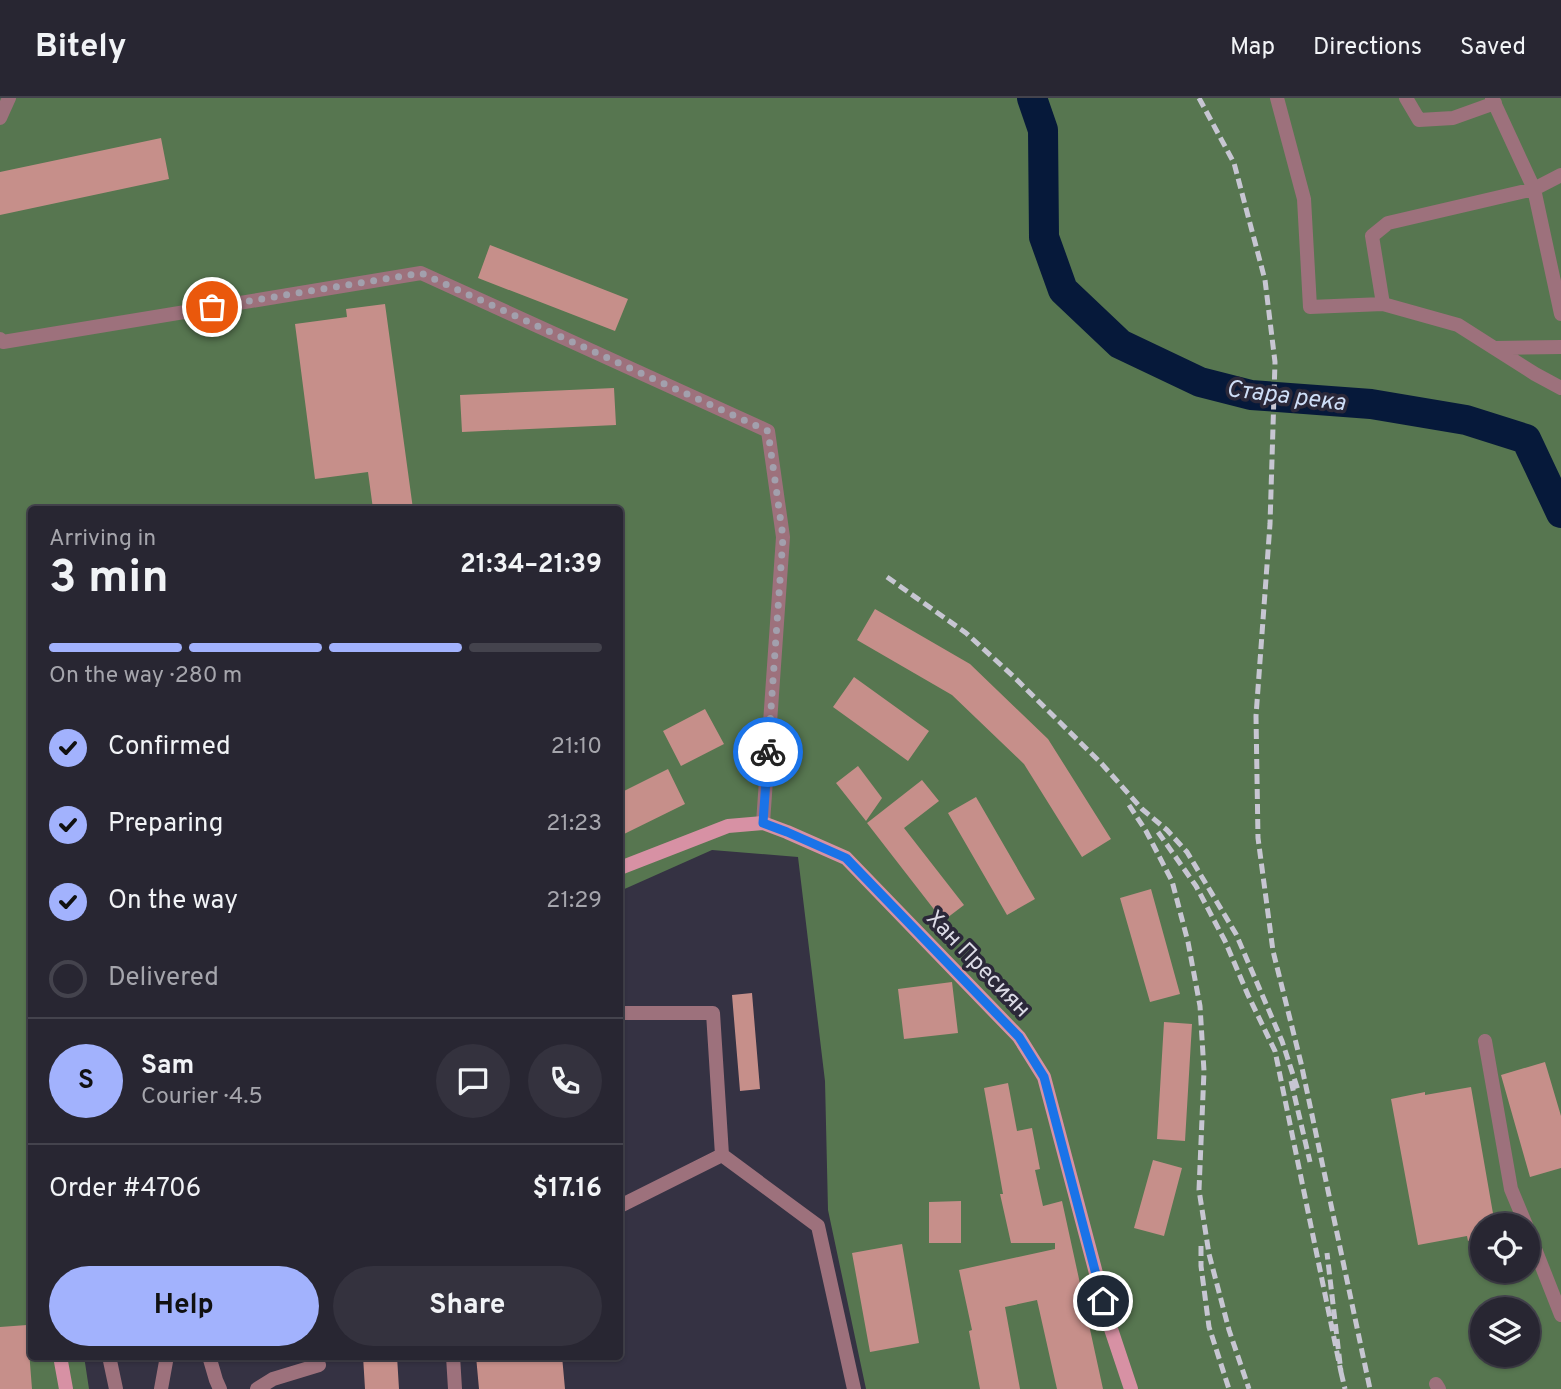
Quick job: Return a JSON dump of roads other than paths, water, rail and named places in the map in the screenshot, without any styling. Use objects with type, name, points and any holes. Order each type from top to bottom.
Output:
[{"type":"street","points":[[0,118],[9,98]]},
{"type":"street","points":[[1277,98],[1304,199],[1310,307],[1382,304],[1458,325],[1561,388]]},
{"type":"street","points":[[1406,98],[1419,120],[1453,118],[1493,100],[1534,189],[1561,314]]},
{"type":"street","points":[[1382,304],[1372,236],[1388,223],[1534,189],[1561,175]]},
{"type":"street","points":[[0,339],[3,342],[421,273],[768,431],[783,537],[763,823]]},
{"type":"street","points":[[1494,348],[1561,348]]},
{"type":"street","name":"Хан Пресиян","points":[[623,868],[728,825],[763,823],[846,858],[1019,1037],[1044,1077],[1110,1326],[1132,1389]]},
{"type":"street","points":[[623,1013],[713,1013],[722,1155],[818,1226],[854,1389]]},
{"type":"street","points":[[1485,1041],[1511,1189],[1520,1213]]},
{"type":"street","points":[[623,1204],[722,1155]]},
{"type":"street","points":[[1540,1262],[1561,1315]]},
{"type":"street","points":[[61,1360],[66,1389]]},
{"type":"street","points":[[110,1360],[116,1389]]},
{"type":"street","points":[[161,1389],[166,1360]]},
{"type":"street","points":[[210,1360],[220,1389]]},
{"type":"street","points":[[453,1360],[455,1389]]},
{"type":"street","points":[[257,1389],[273,1379],[319,1365]]},
{"type":"waterway","name":"Стара река","points":[[1032,98],[1043,130],[1044,237],[1063,290],[1120,344],[1200,382],[1251,395],[1371,404],[1466,420],[1526,439],[1561,513]]},
{"type":"railway","points":[[1199,98],[1234,163],[1265,280],[1275,362],[1270,524],[1256,716],[1258,838],[1273,951],[1301,1063],[1370,1389]]},
{"type":"railway","points":[[887,577],[966,633],[1013,676],[1187,852],[1236,934],[1282,1041],[1298,1090]]},
{"type":"railway","points":[[1129,805],[1172,881],[1188,942],[1200,1006],[1204,1071],[1199,1190],[1209,1254],[1229,1330],[1249,1389]]},
{"type":"railway","points":[[1158,832],[1196,886],[1225,941],[1275,1051],[1341,1372],[1327,1253]]},
{"type":"railway","points":[[1291,1081],[1310,1162]]},
{"type":"railway","points":[[1201,1246],[1209,1327],[1229,1389]]},
{"type":"railway","points":[[1341,1372],[1345,1389]]}]
